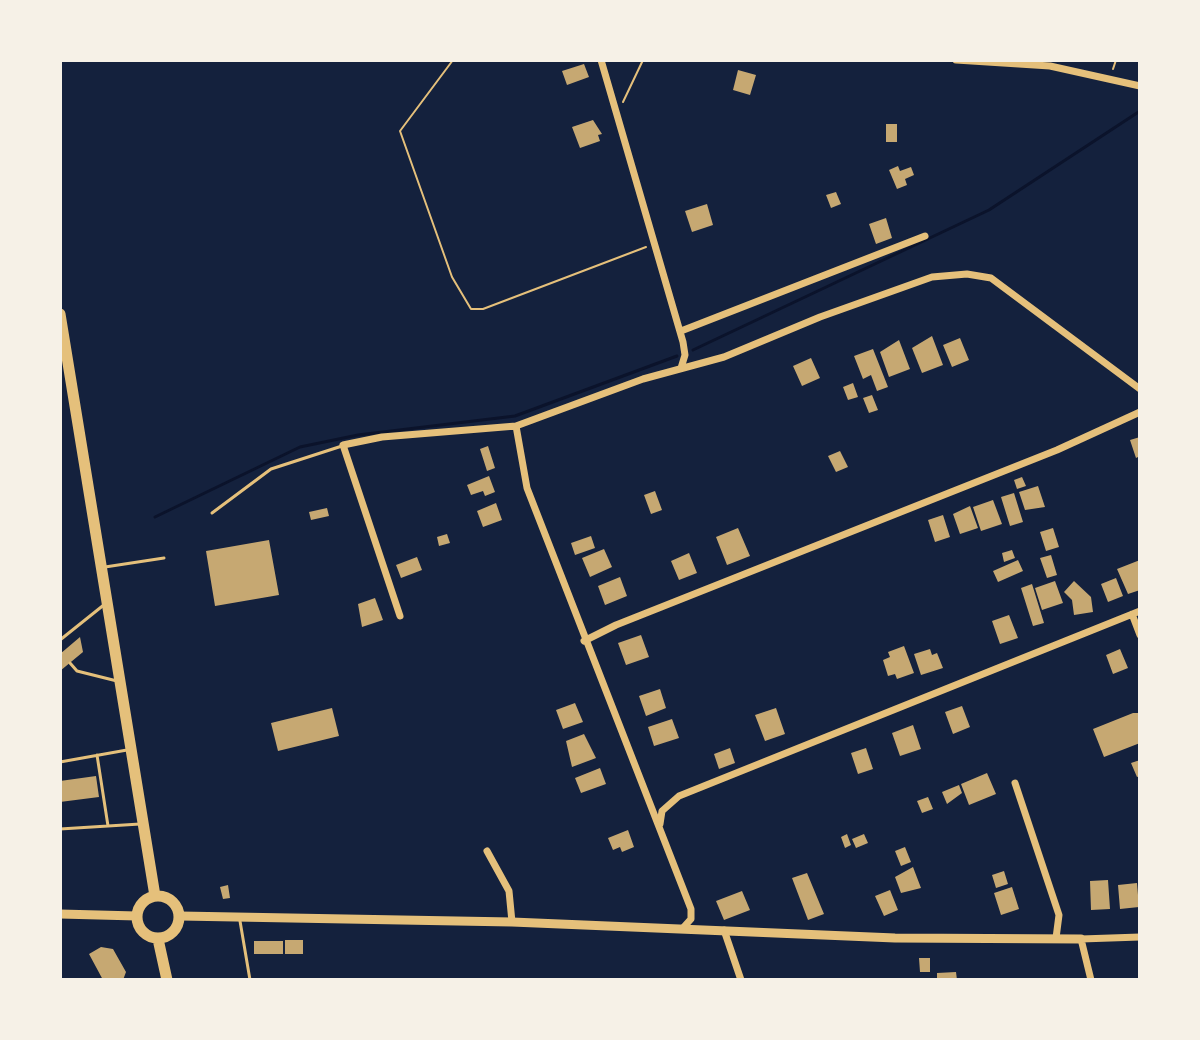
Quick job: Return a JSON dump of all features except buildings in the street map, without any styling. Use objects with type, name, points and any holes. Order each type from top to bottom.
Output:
[{"type":"highway","points":[[60,314],[155,896]]},
{"type":"highway","points":[[155,896],[169,899],[180,916],[176,929],[158,939],[145,935],[137,916],[142,902],[155,896]]},
{"type":"highway","points":[[158,939],[167,980]]},
{"type":"street","points":[[601,60],[681,331],[685,355],[681,368]]},
{"type":"street","points":[[956,60],[1050,66],[1140,86]]},
{"type":"street","points":[[681,331],[925,236]]},
{"type":"street","points":[[400,616],[343,445],[382,437],[516,426],[681,368],[724,357],[820,317],[932,277],[967,274],[991,278],[1140,389]]},
{"type":"street","points":[[584,641],[600,631],[1057,450],[1140,412]]},
{"type":"street","points":[[516,426],[527,488],[561,569],[584,641],[691,909],[691,919],[682,929]]},
{"type":"street","points":[[660,826],[662,811],[679,796],[1136,612],[1140,635]]},
{"type":"street","points":[[1015,783],[1059,915],[1056,938]]},
{"type":"street","points":[[487,851],[509,891],[512,922]]},
{"type":"street","points":[[60,914],[137,916]]},
{"type":"street","points":[[180,916],[512,922],[895,938],[1140,937]]},
{"type":"street","points":[[724,930],[741,980]]},
{"type":"street","points":[[1081,939],[1091,980]]},
{"type":"lane","points":[[212,513],[271,469],[343,445]]},
{"type":"lane","points":[[102,567],[164,558]]},
{"type":"lane","points":[[60,640],[108,602]]},
{"type":"lane","points":[[70,663],[77,671],[121,681]]},
{"type":"lane","points":[[60,762],[133,749]]},
{"type":"lane","points":[[97,755],[108,826]]},
{"type":"lane","points":[[60,829],[145,823]]},
{"type":"lane","points":[[240,916],[250,980]]},
{"type":"path","points":[[453,60],[400,131],[452,277],[471,309],[483,309],[655,244]]},
{"type":"path","points":[[617,113],[643,60]]},
{"type":"path","points":[[1111,78],[1116,60]]},
{"type":"waterway","points":[[693,350],[989,210],[1140,111]]},
{"type":"waterway","points":[[155,517],[300,447],[358,435],[515,416],[677,356]]}]
